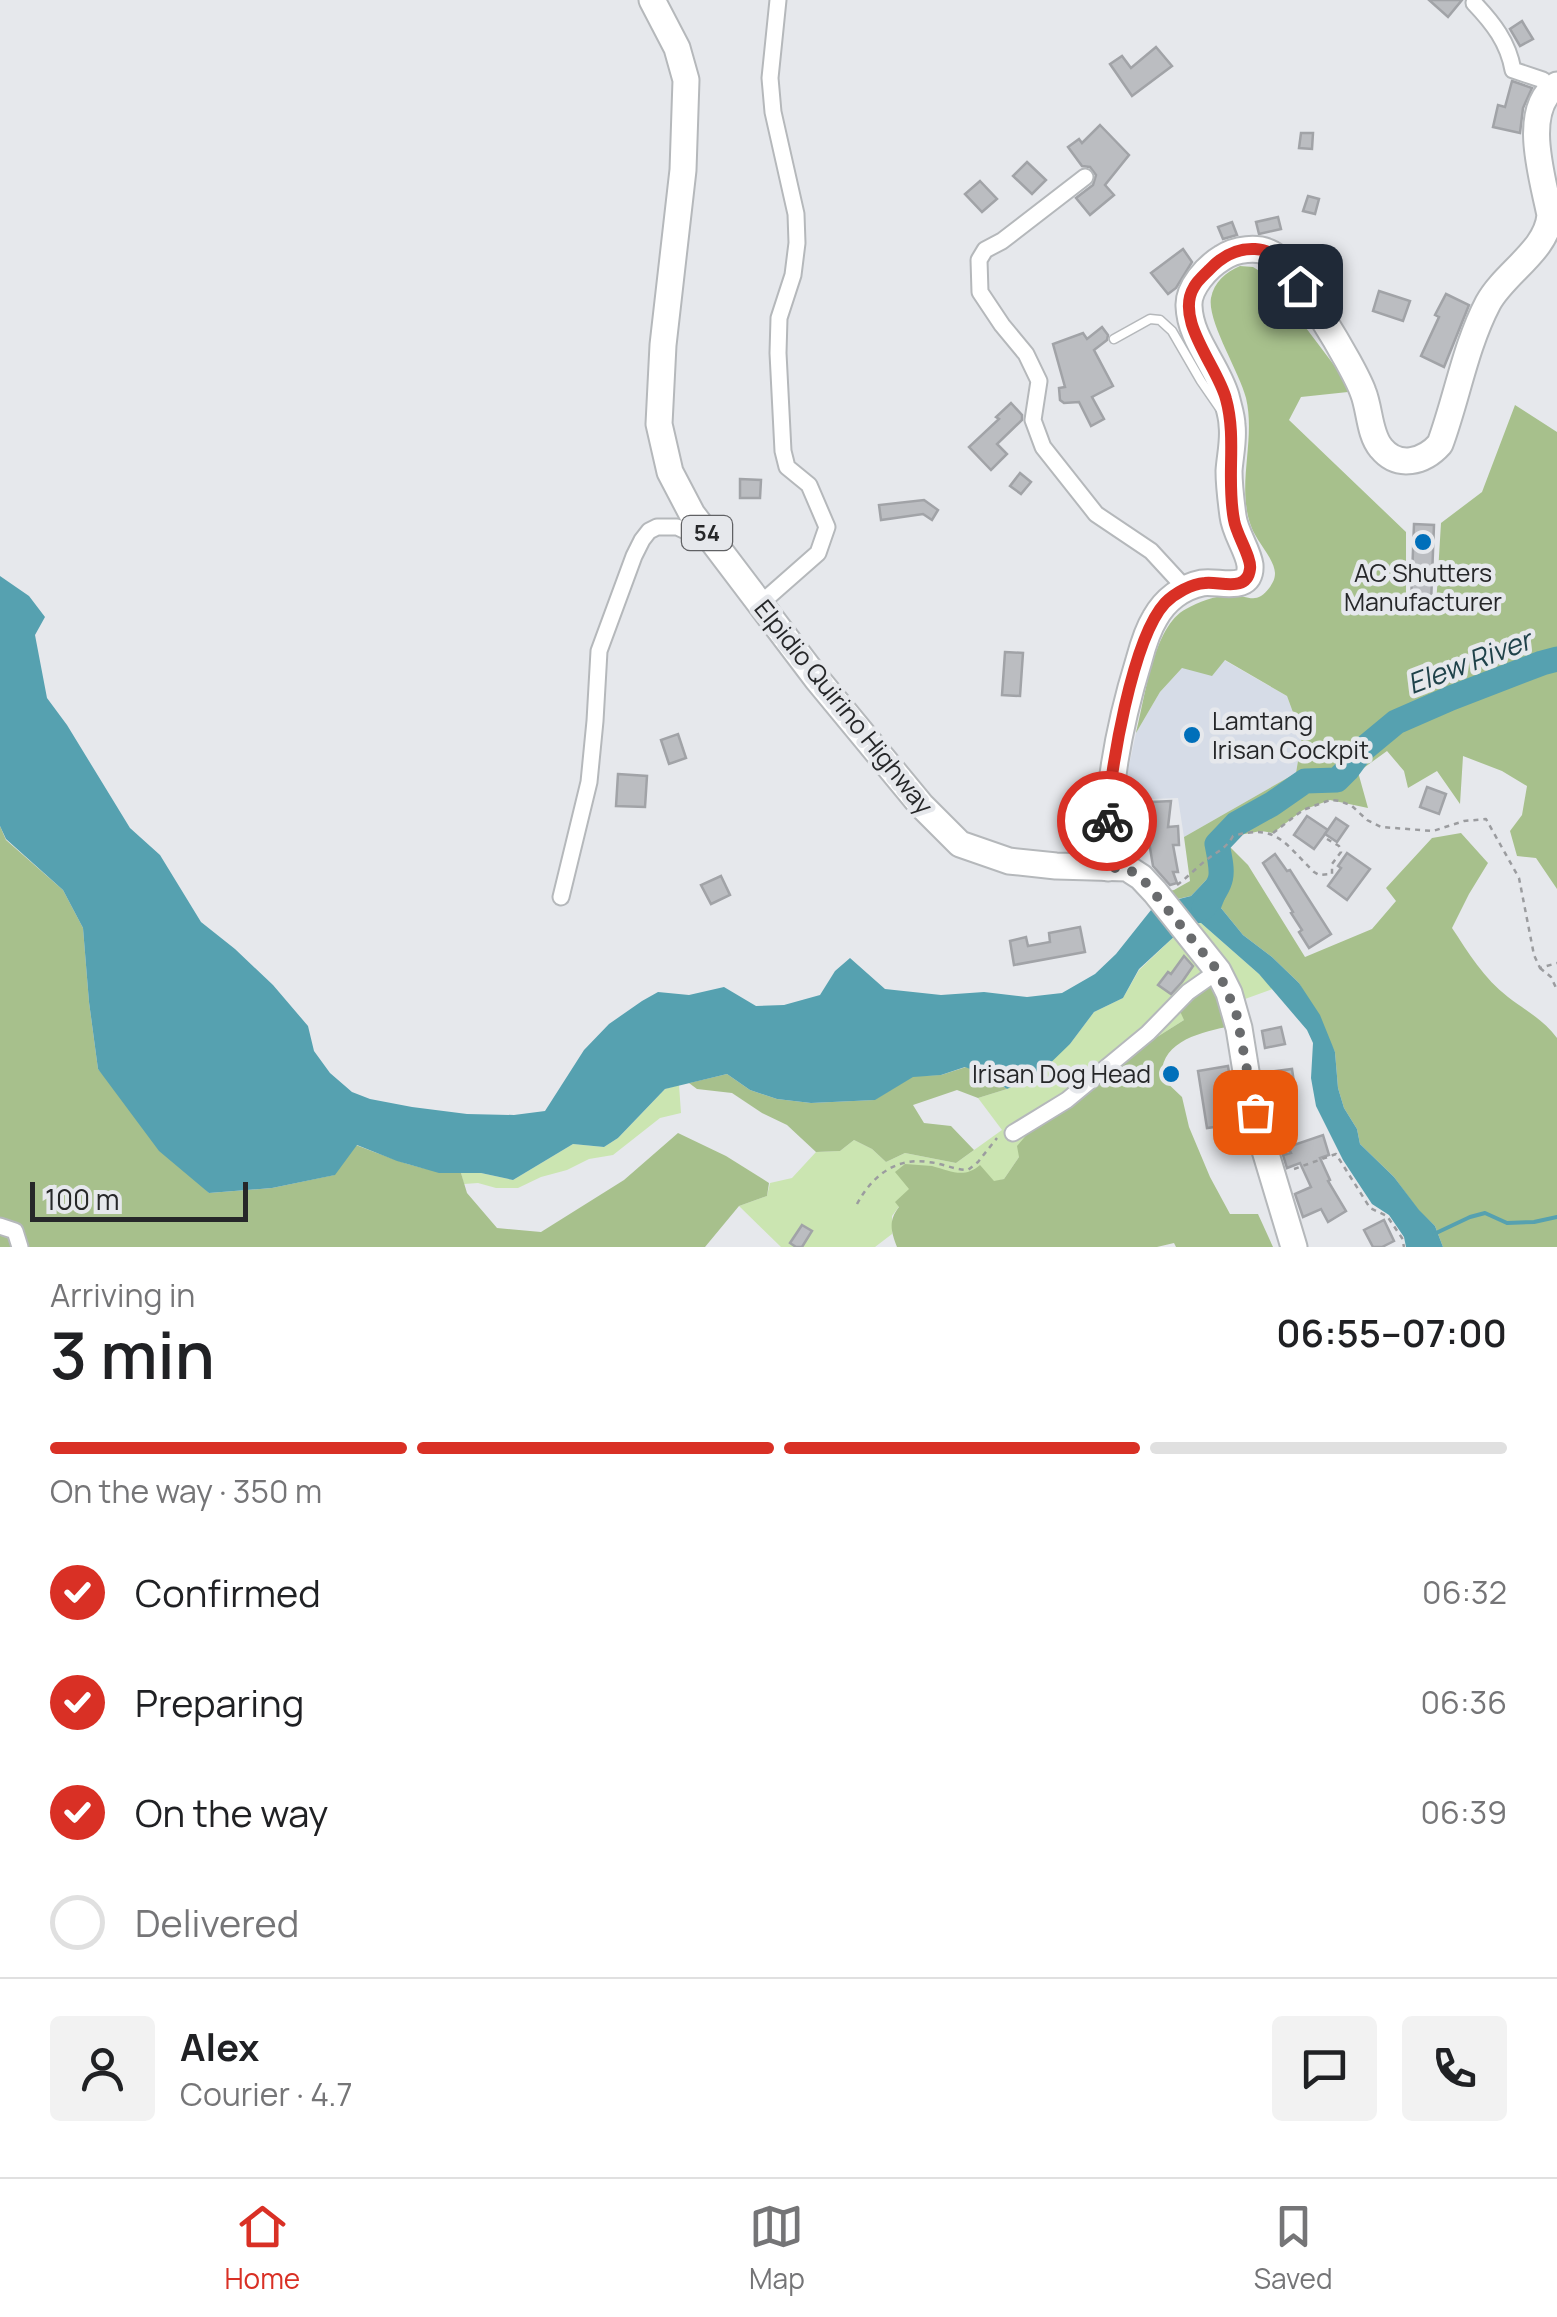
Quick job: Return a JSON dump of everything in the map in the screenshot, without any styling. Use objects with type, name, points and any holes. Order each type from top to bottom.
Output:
[{"type":"main road","name":"Elpidio Quirino Highway","points":[[652,0],[677,48],[686,80],[683,170],[663,345],[659,424],[678,490],[760,604],[900,781],[960,844],[1009,861],[1126,868],[1165,894],[1218,971],[1236,1012],[1256,1120],[1294,1247]]},
{"type":"main road","points":[[1108,868],[1108,799],[1128,693],[1145,638],[1165,604],[1186,589],[1201,583],[1235,585],[1248,577],[1250,570],[1232,514],[1232,426],[1222,385],[1194,332],[1188,303],[1192,289],[1227,254],[1255,249],[1271,252],[1282,260],[1356,376],[1378,445],[1400,460],[1420,460],[1440,444],[1488,302],[1537,246],[1553,215],[1536,142],[1540,106],[1553,88]]},
{"type":"street","points":[[760,604],[818,554],[826,526],[809,485],[786,467],[783,451],[779,318],[793,275],[797,243],[796,214],[770,78],[778,0]]},
{"type":"street","points":[[1474,3],[1502,37],[1513,70],[1543,80],[1553,88]]},
{"type":"street","points":[[1085,177],[985,250],[979,260],[980,292],[1026,354],[1039,381],[1033,420],[1044,447],[1096,514],[1151,550],[1186,589]]},
{"type":"street","points":[[561,897],[589,782],[598,651],[634,556],[649,531],[657,526],[690,531],[719,548]]},
{"type":"street","points":[[1013,1133],[1066,1100],[1148,1033],[1188,992],[1218,971]]},
{"type":"street","points":[[0,1226],[14,1231],[20,1247]]},
{"type":"lane","points":[[1114,339],[1150,319],[1160,320],[1172,331],[1200,381],[1232,426]]},
{"type":"path","points":[[1273,833],[1303,810],[1330,800],[1352,806],[1380,827],[1434,830],[1486,819],[1519,878],[1534,954],[1557,990]]},
{"type":"path","points":[[1165,894],[1229,846],[1234,836],[1261,831],[1273,833],[1319,875],[1332,874],[1332,864],[1342,852],[1327,839]]},
{"type":"path","points":[[1540,968],[1557,964]]},
{"type":"path","points":[[1278,1122],[1282,1136],[1296,1134],[1289,1102]]},
{"type":"path","points":[[1278,1103],[1297,1102]]},
{"type":"path","points":[[857,1204],[873,1181],[896,1164],[906,1160],[931,1162],[968,1170],[999,1137],[1013,1133]]},
{"type":"path","points":[[1282,1174],[1336,1154],[1370,1208],[1388,1216],[1404,1247]]},
{"type":"shaded area","points":[[1224,660],[1287,696],[1302,737],[1296,773],[1184,837],[1178,798],[1127,800],[1127,775],[1136,733],[1160,692],[1182,668]]},
{"type":"green space","points":[[1240,266],[1253,267],[1266,275],[1343,377],[1348,392],[1301,397],[1289,420],[1406,532],[1406,605],[1436,606],[1441,523],[1482,492],[1515,405],[1557,432],[1557,889],[1536,858],[1517,856],[1510,831],[1522,815],[1527,786],[1463,756],[1460,804],[1437,771],[1408,788],[1404,771],[1387,751],[1358,772],[1368,808],[1330,800],[1303,810],[1273,833],[1234,836],[1229,846],[1248,865],[1305,957],[1372,929],[1396,901],[1386,888],[1432,838],[1461,833],[1488,863],[1452,928],[1491,982],[1557,1038],[1557,1247],[1443,1247],[1435,1226],[1360,1144],[1338,1088],[1335,1052],[1299,983],[1243,935],[1221,908],[1209,877],[1191,896],[1173,900],[1165,892],[1190,881],[1184,837],[1296,773],[1302,737],[1287,696],[1225,660],[1212,676],[1182,668],[1160,692],[1136,733],[1158,647],[1175,618],[1212,598],[1260,597],[1275,577],[1272,561],[1253,532],[1247,511],[1246,398],[1211,308],[1218,282]]},
{"type":"green space","points":[[0,826],[6,840],[63,890],[83,928],[98,1069],[209,1193],[272,1188],[334,1175],[356,1145],[421,1168],[461,1173],[467,1193],[497,1228],[541,1232],[624,1180],[678,1133],[769,1183],[767,1196],[739,1206],[705,1247],[0,1247]]},
{"type":"green space","points":[[1191,923],[1201,923],[1273,989],[1245,999],[1229,967]]},
{"type":"green space","points":[[1178,933],[1196,955],[1207,983],[1184,1020],[1146,1044],[1019,1157],[1004,1179],[994,1182],[971,1173],[956,1174],[929,1166],[892,1216],[892,1234],[875,1247],[781,1247],[739,1206],[767,1196],[770,1183],[792,1178],[816,1152],[840,1151],[854,1140],[886,1162],[905,1153],[956,1163],[1002,1130],[978,1098],[1007,1089],[1070,1044],[1094,1012],[1123,998],[1139,970]]},
{"type":"green space","points":[[1207,983],[1221,993],[1231,1026],[1196,1035],[1175,1047],[1167,1055],[1162,1078],[1182,1097],[1189,1127],[1230,1214],[1258,1214],[1273,1247],[1176,1247],[1174,1243],[1157,1247],[897,1247],[892,1226],[899,1207],[895,1202],[909,1189],[895,1172],[905,1164],[963,1173],[980,1165],[994,1181],[1004,1179],[1019,1157],[1017,1146],[1035,1125],[1184,1020],[1179,1009]]},
{"type":"green space","points":[[966,1067],[1007,1089],[978,1098],[957,1090],[913,1105],[924,1123],[951,1126],[974,1150],[956,1163],[905,1153],[886,1162],[854,1140],[840,1151],[816,1152],[787,1125],[732,1093],[697,1089],[689,1083],[727,1074],[750,1090],[777,1099],[811,1103],[874,1100],[913,1076],[941,1075]]},
{"type":"green space","points":[[679,1085],[681,1113],[660,1118],[613,1155],[589,1159],[518,1188],[464,1184],[461,1173],[513,1180],[573,1144],[604,1147],[618,1138],[665,1089]]},
{"type":"water","points":[[0,576],[29,596],[45,617],[35,635],[47,698],[130,828],[160,855],[201,922],[273,985],[308,1026],[314,1051],[330,1073],[352,1092],[370,1099],[467,1114],[545,1111],[584,1050],[609,1024],[658,992],[689,995],[724,987],[756,1006],[784,1005],[820,995],[835,971],[850,958],[885,989],[1027,997],[1062,993],[1095,974],[1155,905],[1191,896],[1209,877],[1229,888],[1221,908],[1243,935],[1299,983],[1320,1015],[1335,1052],[1344,1108],[1357,1129],[1360,1144],[1435,1226],[1443,1247],[1406,1247],[1389,1215],[1372,1204],[1343,1160],[1316,1106],[1311,1078],[1313,1043],[1307,1030],[1259,974],[1201,923],[1191,923],[1139,969],[1123,998],[1094,1012],[1070,1044],[1039,1074],[1007,1089],[965,1067],[941,1075],[913,1077],[875,1100],[811,1103],[777,1099],[750,1090],[727,1074],[665,1089],[618,1138],[604,1147],[573,1144],[513,1180],[481,1173],[439,1173],[357,1145],[335,1175],[272,1188],[209,1193],[159,1151],[98,1069],[83,928],[63,890],[6,839],[0,826]]},
{"type":"building","points":[[1429,0],[1462,0],[1448,17]]},
{"type":"building","points":[[1522,21],[1533,39],[1520,46],[1510,29]]},
{"type":"building","points":[[1156,47],[1172,66],[1132,96],[1110,64],[1122,56],[1131,68]]},
{"type":"building","points":[[1512,81],[1532,88],[1523,108],[1520,133],[1493,127],[1498,105],[1505,107]]},
{"type":"building","points":[[1100,125],[1129,155],[1105,185],[1114,195],[1090,215],[1076,198],[1093,185],[1096,175],[1090,167],[1082,166],[1068,147],[1079,139],[1082,143]]},
{"type":"building","points":[[1301,133],[1313,133],[1312,149],[1299,148]]},
{"type":"building","points":[[1027,162],[1046,180],[1032,194],[1013,176]]},
{"type":"building","points":[[980,181],[997,199],[982,212],[965,194]]},
{"type":"building","points":[[1308,196],[1319,199],[1315,214],[1303,211]]},
{"type":"building","points":[[1278,217],[1281,229],[1259,234],[1256,222]]},
{"type":"building","points":[[1232,222],[1237,235],[1223,239],[1218,227]]},
{"type":"building","points":[[1183,249],[1192,262],[1168,294],[1151,273]]},
{"type":"building","points":[[1379,291],[1410,301],[1403,321],[1373,311]]},
{"type":"building","points":[[1446,294],[1469,305],[1444,367],[1421,356]]},
{"type":"building","points":[[1102,327],[1107,340],[1094,350],[1113,386],[1092,397],[1104,419],[1091,426],[1079,402],[1060,400],[1059,388],[1065,387],[1053,344],[1083,333],[1087,339]]},
{"type":"building","points":[[1011,403],[1022,420],[997,444],[1007,454],[991,470],[969,447]]},
{"type":"building","points":[[1020,473],[1031,482],[1021,494],[1010,486]]},
{"type":"building","points":[[740,479],[761,480],[760,498],[740,498]]},
{"type":"building","points":[[924,500],[938,510],[932,520],[923,514],[881,520],[879,505]]},
{"type":"building","points":[[1414,524],[1434,525],[1431,604],[1411,603]]},
{"type":"building","points":[[1005,652],[1023,653],[1020,696],[1002,695]]},
{"type":"building","points":[[678,734],[686,758],[669,764],[661,740]]},
{"type":"building","points":[[618,774],[647,776],[645,807],[616,806]]},
{"type":"building","points":[[1427,787],[1446,794],[1439,814],[1420,807]]},
{"type":"building","points":[[1171,801],[1168,827],[1178,826],[1179,845],[1173,845],[1177,883],[1170,885],[1153,866],[1148,836],[1151,802]]},
{"type":"building","points":[[1307,816],[1328,830],[1314,849],[1294,835]]},
{"type":"building","points":[[1336,818],[1348,826],[1337,842],[1325,834]]},
{"type":"building","points":[[1347,853],[1370,869],[1347,900],[1328,886]]},
{"type":"building","points":[[1275,854],[1290,870],[1331,934],[1309,948],[1293,912],[1263,863]]},
{"type":"building","points":[[721,876],[730,895],[711,904],[701,885]]},
{"type":"building","points":[[1080,927],[1085,952],[1014,965],[1010,941],[1026,937],[1028,946],[1050,942],[1049,933]]},
{"type":"building","points":[[1184,956],[1193,966],[1171,994],[1158,985]]},
{"type":"building","points":[[1281,1027],[1285,1044],[1265,1048],[1262,1031]]},
{"type":"building","points":[[1228,1066],[1237,1124],[1207,1128],[1198,1071]]},
{"type":"building","points":[[1292,1069],[1296,1096],[1288,1097],[1292,1126],[1280,1128],[1269,1072]]},
{"type":"building","points":[[1323,1135],[1329,1155],[1320,1158],[1346,1211],[1328,1222],[1321,1209],[1303,1217],[1295,1194],[1311,1187],[1300,1163],[1287,1168],[1283,1155],[1291,1153],[1288,1147]]},
{"type":"building","points":[[1384,1220],[1394,1241],[1373,1247],[1364,1230]]},
{"type":"building","points":[[802,1225],[812,1231],[802,1247],[796,1247],[790,1243]]},
{"type":"waterway","name":"Elew River","points":[[1204,907],[1221,878],[1217,844],[1236,824],[1305,781],[1337,780],[1361,751],[1396,722],[1557,659]]},
{"type":"waterway","points":[[1434,1234],[1485,1213],[1507,1223],[1557,1217]]},
{"type":"way so far","points":[[1107,821],[1108,868],[1126,868],[1141,877],[1218,971],[1236,1012],[1255,1112]]},
{"type":"place","name":"AC Shutters Manufacturer","points":[[1423,542]]},
{"type":"place","name":"Lamtang Irisan Cockpit","points":[[1192,735]]},
{"type":"place","name":"Irisan Dog Head","points":[[1171,1074]]},
{"type":"route","points":[[1107,821],[1128,693],[1156,616],[1186,589],[1201,583],[1235,585],[1248,577],[1250,570],[1232,514],[1232,426],[1222,385],[1194,332],[1188,303],[1192,289],[1227,254],[1255,249],[1271,252],[1282,260],[1300,286]]}]
